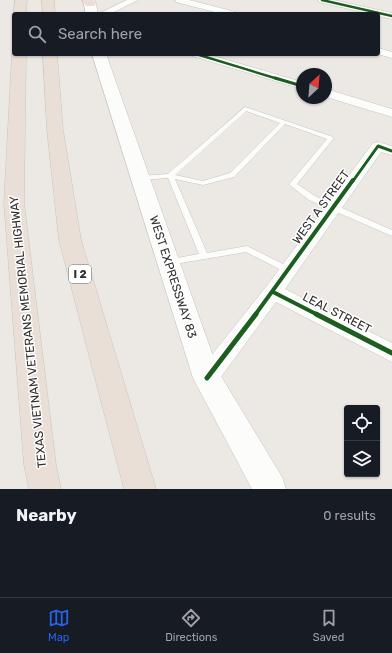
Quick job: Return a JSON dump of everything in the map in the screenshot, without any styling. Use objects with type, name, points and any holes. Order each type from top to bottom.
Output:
[{"type":"highway","points":[[20,12],[21,0]]},
{"type":"highway","points":[[48,0],[49,12]]},
{"type":"highway","name":"TEXAS VIETNAM VETERANS MEMORIAL HIGHWAY","points":[[19,56],[14,203],[40,465],[45,489]]},
{"type":"highway","name":"I 2","points":[[50,56],[55,130],[70,240],[140,489]]},
{"type":"main road","name":"WEST EXPRESSWAY 83","points":[[100,56],[207,378],[270,489]]},
{"type":"street","points":[[107,12],[134,0]]},
{"type":"street","points":[[179,0],[225,12]]},
{"type":"street","points":[[322,0],[374,12]]},
{"type":"street","points":[[380,13],[392,16]]},
{"type":"street","points":[[380,52],[392,55]]},
{"type":"street","points":[[203,56],[296,84]]},
{"type":"street","points":[[332,95],[392,113]]},
{"type":"street","name":"WEST A STREET","points":[[207,378],[273,292],[378,146],[392,151]]},
{"type":"street","name":"LEAL STREET","points":[[273,292],[392,353]]},
{"type":"lane","points":[[170,176],[245,109],[331,138],[292,184],[312,198],[392,232]]},
{"type":"lane","points":[[140,178],[170,176],[203,183],[232,175],[284,122]]},
{"type":"lane","points":[[170,176],[204,256]]},
{"type":"lane","points":[[168,262],[247,248],[288,270]]},
{"type":"cycle path","points":[[322,0],[374,12]]},
{"type":"cycle path","points":[[380,13],[392,16]]},
{"type":"cycle path","points":[[203,56],[296,84]]},
{"type":"cycle path","points":[[207,378],[273,292],[378,146],[392,151]]},
{"type":"cycle path","points":[[273,292],[392,353]]}]
